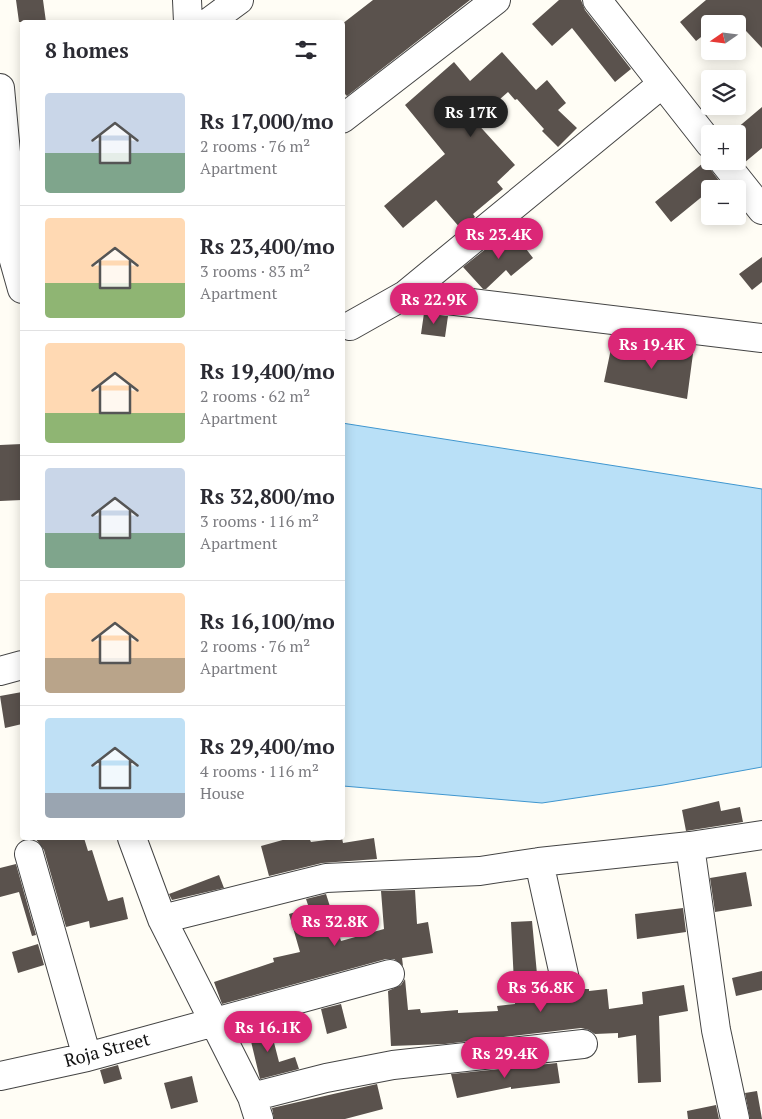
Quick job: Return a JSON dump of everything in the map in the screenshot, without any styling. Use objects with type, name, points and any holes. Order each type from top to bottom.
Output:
[{"type":"street","points":[[187,0],[188,20]]},
{"type":"street","points":[[212,20],[239,0]]},
{"type":"street","points":[[345,117],[496,0]]},
{"type":"street","points":[[597,0],[701,133]]},
{"type":"street","points":[[350,326],[405,295],[662,84]]},
{"type":"street","points":[[0,88],[15,168],[6,250],[20,284]]},
{"type":"street","points":[[730,170],[762,210]]},
{"type":"street","points":[[405,295],[762,338]]},
{"type":"street","points":[[0,671],[20,666]]},
{"type":"street","points":[[162,919],[326,878],[480,871],[539,862],[690,846],[762,834]]},
{"type":"street","points":[[133,840],[162,919],[256,1108],[326,1078],[393,1065],[583,1044]]},
{"type":"street","points":[[690,846],[716,1030],[735,1119]]},
{"type":"street","points":[[29,854],[87,1057]]},
{"type":"street","points":[[539,862],[566,984]]},
{"type":"street","name":"Roja Street","points":[[0,1076],[87,1057],[390,974]]},
{"type":"water","points":[[345,423],[762,489],[762,767],[663,785],[542,803],[345,786]]},
{"type":"building","points":[[16,0],[43,0],[46,20],[20,20],[19,22]]},
{"type":"building","points":[[373,0],[470,0],[347,96],[345,94],[345,22]]},
{"type":"building","points":[[559,0],[581,0],[585,10],[631,69],[615,82],[572,28],[552,46],[532,24]]},
{"type":"building","points":[[706,0],[762,0],[762,48],[746,31],[746,15],[701,15],[701,37],[696,41],[680,22]]},
{"type":"building","points":[[502,52],[536,90],[547,80],[566,103],[558,110],[577,128],[558,147],[542,131],[544,129],[517,99],[515,100],[508,92],[475,121],[515,165],[497,182],[503,189],[473,214],[475,217],[461,229],[436,200],[403,228],[384,206],[445,154],[405,105],[454,62],[470,81]]},
{"type":"building","points":[[762,107],[762,148],[746,161],[746,125],[741,125]]},
{"type":"building","points":[[701,165],[701,170],[711,170],[718,180],[701,180],[701,198],[671,222],[655,202]]},
{"type":"building","points":[[511,229],[533,258],[511,276],[506,270],[486,289],[483,289],[463,267]]},
{"type":"building","points":[[762,257],[762,282],[752,290],[739,274]]},
{"type":"building","points":[[424,313],[448,316],[445,337],[421,334]]},
{"type":"building","points":[[672,343],[694,346],[687,399],[604,382],[612,344],[670,357]]},
{"type":"building","points":[[20,444],[20,500],[0,501],[0,445]]},
{"type":"building","points":[[20,692],[20,724],[5,728],[0,696]]},
{"type":"building","points":[[719,801],[721,811],[740,807],[743,822],[686,831],[682,810]]},
{"type":"building","points":[[374,838],[377,859],[322,863],[269,876],[261,846],[283,840],[310,840],[311,842],[342,840],[343,843]]},
{"type":"building","points":[[36,840],[85,840],[88,851],[92,850],[108,901],[123,897],[128,919],[90,928],[89,921],[66,927],[44,850]]},
{"type":"building","points":[[16,864],[36,935],[32,936],[19,892],[0,897],[0,868]]},
{"type":"building","points":[[746,872],[752,906],[715,912],[710,878]]},
{"type":"building","points":[[219,875],[224,888],[172,900],[169,894]]},
{"type":"building","points":[[415,890],[417,924],[428,922],[433,953],[402,958],[403,966],[394,959],[386,959],[222,1004],[214,982],[274,962],[273,958],[300,952],[289,914],[309,908],[306,899],[326,894],[341,941],[384,929],[381,891]]},
{"type":"building","points":[[683,908],[686,932],[637,939],[635,914]]},
{"type":"building","points":[[532,921],[537,974],[548,973],[551,988],[555,995],[561,999],[570,999],[576,996],[581,989],[589,989],[589,991],[607,989],[609,1009],[643,1004],[642,992],[684,985],[688,1011],[659,1016],[661,1082],[638,1083],[636,1035],[618,1038],[618,1033],[595,1034],[581,1028],[445,1044],[391,1046],[388,991],[401,985],[405,979],[408,1010],[420,1009],[421,1013],[458,1010],[458,1013],[498,1011],[497,1006],[515,1004],[511,922]]},
{"type":"building","points":[[38,944],[44,965],[18,973],[12,952]]},
{"type":"building","points":[[762,971],[762,990],[736,996],[732,978]]},
{"type":"building","points":[[341,1004],[347,1028],[327,1034],[321,1009]]},
{"type":"building","points":[[269,1023],[279,1062],[295,1057],[299,1069],[260,1079],[248,1029]]},
{"type":"building","points":[[557,1063],[560,1083],[511,1089],[511,1087],[457,1098],[451,1074]]},
{"type":"building","points":[[118,1065],[122,1079],[104,1084],[100,1070]]},
{"type":"building","points":[[192,1076],[198,1102],[171,1109],[164,1083]]},
{"type":"building","points":[[377,1084],[383,1109],[345,1119],[274,1119],[272,1108]]},
{"type":"building","points":[[757,1091],[762,1119],[750,1119],[745,1093]]},
{"type":"building","points":[[716,1105],[719,1119],[688,1119],[687,1111]]}]
